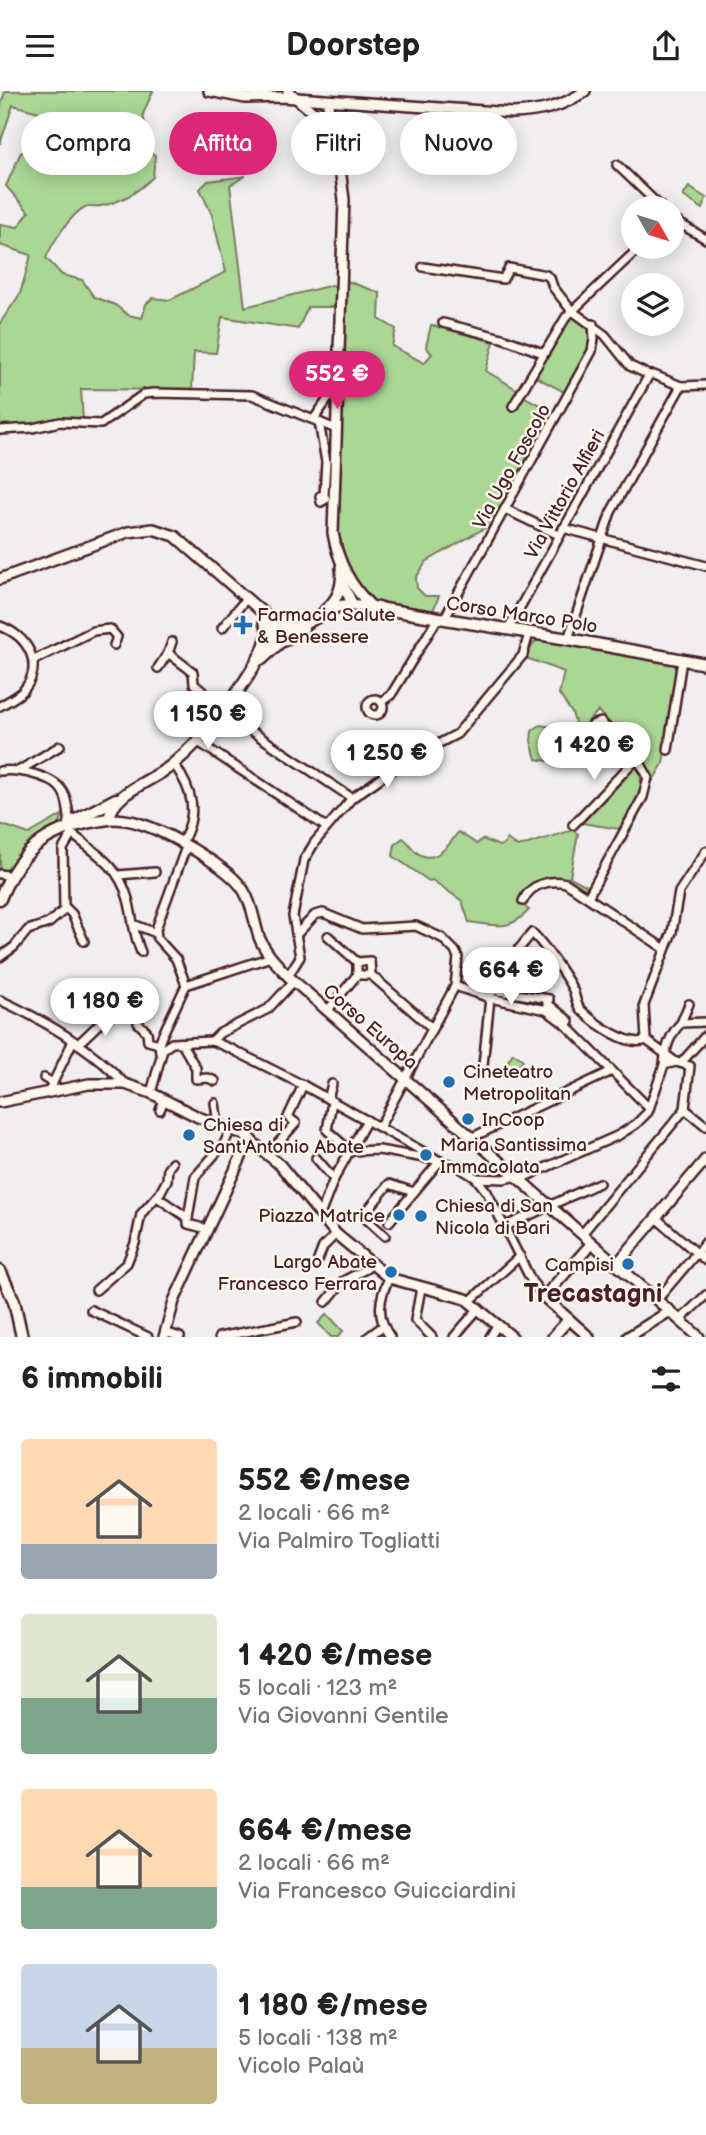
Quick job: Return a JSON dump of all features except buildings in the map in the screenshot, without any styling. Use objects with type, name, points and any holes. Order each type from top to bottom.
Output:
[{"type":"main road","name":"Corso Marco Polo","points":[[332,608],[354,605],[372,607],[706,664]]},
{"type":"main road","points":[[68,828],[109,819],[112,806],[174,764],[197,741],[249,674],[262,652],[271,627],[296,628],[332,608]]},
{"type":"main road","points":[[249,674],[279,643],[332,608]]},
{"type":"main road","points":[[1,892],[5,875],[27,852],[132,791]]},
{"type":"main road","points":[[0,1271],[14,1301],[22,1337]]},
{"type":"street","points":[[209,91],[251,98],[287,94],[316,101],[512,113],[536,112],[555,107],[585,91]]},
{"type":"street","points":[[251,98],[265,91]]},
{"type":"street","points":[[287,94],[312,112]]},
{"type":"street","points":[[315,112],[316,101]]},
{"type":"street","points":[[316,101],[324,112]]},
{"type":"street","points":[[328,101],[329,112]]},
{"type":"street","points":[[617,165],[649,196]]},
{"type":"street","points":[[341,175],[344,200],[332,519],[335,547],[345,581],[355,593],[354,605]]},
{"type":"street","points":[[684,226],[706,239]]},
{"type":"street","points":[[513,406],[571,310],[627,259]]},
{"type":"street","points":[[423,267],[503,279],[509,268],[550,278],[571,310],[605,335],[626,363],[649,375],[681,386],[706,385]]},
{"type":"street","points":[[443,323],[502,338],[543,353]]},
{"type":"street","name":"Via Ugo Foscolo","points":[[382,702],[391,695],[441,619],[505,509],[592,351],[593,324]]},
{"type":"street","name":"Via Vittorio Alfieri","points":[[508,629],[649,375]]},
{"type":"street","points":[[324,495],[326,462],[316,421],[337,386]]},
{"type":"street","points":[[568,639],[611,512],[681,386]]},
{"type":"street","points":[[0,430],[33,428],[60,422],[101,425],[144,394],[154,393],[252,395],[336,429]]},
{"type":"street","points":[[505,509],[561,532],[706,566]]},
{"type":"street","points":[[0,579],[120,534],[137,529],[153,529],[181,541],[248,601],[280,635],[279,643]]},
{"type":"street","points":[[345,581],[372,607]]},
{"type":"street","points":[[321,613],[332,604],[345,581]]},
{"type":"street","points":[[222,628],[248,601]]},
{"type":"street","points":[[0,626],[22,638],[34,660],[33,671],[25,688],[0,706]]},
{"type":"street","points":[[34,660],[93,631],[110,629],[117,637],[114,645]]},
{"type":"street","points":[[212,1041],[220,1034],[268,1009],[291,979],[300,957],[293,916],[304,860],[326,827],[352,797],[414,756],[457,734],[523,655],[529,633]]},
{"type":"street","points":[[158,668],[172,642]]},
{"type":"street","points":[[168,653],[192,672],[194,684],[222,710],[352,797]]},
{"type":"street","points":[[668,750],[682,660]]},
{"type":"street","points":[[561,758],[594,724],[601,722],[646,772],[646,790],[588,897]]},
{"type":"street","points":[[197,741],[326,827]]},
{"type":"street","points":[[20,770],[60,746]]},
{"type":"street","points":[[573,825],[636,759]]},
{"type":"street","points":[[161,1053],[159,1044],[186,985],[176,959],[157,938],[156,933],[184,846],[193,808],[184,781],[174,764]]},
{"type":"street","points":[[0,771],[20,770],[60,788],[67,802],[68,828],[63,849],[65,907],[72,914],[84,941]]},
{"type":"street","points":[[97,821],[99,811],[111,801]]},
{"type":"street","name":"Corso Europa","points":[[109,819],[143,824],[217,865],[240,884],[249,901],[261,942],[291,979],[659,1298],[699,1337]]},
{"type":"street","points":[[68,828],[108,861],[118,875],[128,898],[141,952]]},
{"type":"street","points":[[646,1040],[645,1005],[672,932],[679,892],[706,851]]},
{"type":"street","points":[[118,875],[155,872]]},
{"type":"street","points":[[523,901],[527,892],[533,888],[554,882],[566,883],[665,949]]},
{"type":"street","points":[[0,957],[14,947],[25,933],[52,921],[65,907]]},
{"type":"street","points":[[297,934],[319,913],[362,929],[415,926],[442,939],[458,957],[455,986],[380,1126]]},
{"type":"street","points":[[133,924],[156,933]]},
{"type":"street","points":[[483,1065],[490,998],[496,977],[532,933],[573,991],[579,1008],[604,1028],[631,1042],[640,1043],[646,1040]]},
{"type":"street","points":[[328,936],[357,962],[370,961],[371,975]]},
{"type":"street","points":[[186,985],[271,957]]},
{"type":"street","points":[[327,1011],[357,975],[357,962]]},
{"type":"street","points":[[357,975],[371,975],[432,1028]]},
{"type":"street","points":[[455,986],[490,998],[546,1007],[649,1108]]},
{"type":"street","points":[[492,989],[548,999],[546,1007]]},
{"type":"street","points":[[0,1000],[41,1020],[75,1042],[125,1084]]},
{"type":"street","points":[[476,1178],[518,1178],[629,1129],[643,1118],[664,1065],[664,1053],[671,1035],[681,1023],[689,1004]]},
{"type":"street","points":[[51,1087],[75,1042],[98,1025],[103,1013]]},
{"type":"street","points":[[681,1023],[706,1022]]},
{"type":"street","points":[[138,1023],[147,1033],[148,1041],[159,1044]]},
{"type":"street","points":[[664,1065],[679,1062],[706,1035]]},
{"type":"street","points":[[542,1295],[588,1239],[685,1109],[690,1066],[679,1062],[646,1040]]},
{"type":"street","points":[[151,1093],[163,1049],[172,1043],[212,1041],[303,1085],[440,1161]]},
{"type":"street","points":[[182,1044],[196,1068],[196,1079],[208,1077],[215,1081]]},
{"type":"street","points":[[473,1137],[612,1071]]},
{"type":"street","points":[[44,1078],[51,1087]]},
{"type":"street","points":[[0,1102],[51,1087],[125,1084],[231,1129],[250,1138],[269,1153],[336,1234],[390,1278],[470,1301],[511,1336]]},
{"type":"street","points":[[332,1084],[327,1130],[350,1151],[379,1150],[440,1161],[457,1166],[476,1178],[485,1188],[542,1295],[567,1321],[589,1337]]},
{"type":"street","points":[[269,1153],[296,1123],[288,1117],[303,1085]]},
{"type":"street","points":[[160,1110],[164,1100]]},
{"type":"street","points":[[215,1103],[218,1124]]},
{"type":"street","points":[[685,1109],[706,1126]]},
{"type":"street","points":[[320,1215],[334,1179],[367,1120]]},
{"type":"street","points":[[207,1229],[188,1224],[195,1177],[224,1144],[231,1129]]},
{"type":"street","points":[[180,1337],[165,1334],[174,1301],[250,1138]]},
{"type":"street","points":[[316,1158],[334,1179]]},
{"type":"street","points":[[618,1263],[706,1159]]},
{"type":"street","points":[[389,1222],[440,1161]]},
{"type":"street","points":[[96,1290],[127,1263],[142,1212],[157,1197],[167,1180],[168,1168],[172,1163]]},
{"type":"street","points":[[485,1188],[504,1179]]},
{"type":"street","points":[[506,1226],[599,1182]]},
{"type":"street","points":[[385,1236],[363,1216],[389,1184],[414,1192]]},
{"type":"street","points":[[157,1197],[188,1218]]},
{"type":"street","points":[[656,1218],[706,1261]]},
{"type":"street","points":[[318,1260],[323,1247],[336,1234]]},
{"type":"street","points":[[659,1298],[706,1242]]},
{"type":"street","points":[[470,1301],[520,1256]]},
{"type":"street","points":[[326,1302],[343,1280],[366,1269],[372,1263]]},
{"type":"street","points":[[390,1278],[381,1296],[383,1326],[390,1337]]},
{"type":"street","points":[[421,1288],[415,1321],[432,1337]]},
{"type":"street","points":[[680,1320],[706,1295]]},
{"type":"street","points":[[454,1337],[479,1308]]},
{"type":"street","points":[[91,1310],[148,1337]]},
{"type":"street","points":[[628,1337],[670,1311]]},
{"type":"street","points":[[554,1337],[567,1321]]},
{"type":"street","points":[[219,1337],[297,1322]]},
{"type":"street","points":[[490,1337],[498,1324]]},
{"type":"street","points":[[368,1337],[383,1326]]},
{"type":"green space","points":[[5,91],[153,91],[144,112],[38,112],[13,105],[0,144],[0,109]]},
{"type":"green space","points":[[21,152],[21,175],[153,175],[123,199],[101,206],[87,206],[80,211],[62,230],[46,258],[62,275],[82,280],[94,297],[115,305],[128,315],[142,318],[146,304],[153,298],[170,300],[226,272],[212,215],[200,189],[208,181],[246,176],[230,185],[245,307],[332,285],[336,287],[334,307],[308,307],[298,329],[222,317],[216,353],[194,352],[192,390],[81,389],[83,421],[0,426],[0,323],[20,294],[31,255],[0,245],[0,224],[18,227],[29,212],[6,186]]},
{"type":"green space","points":[[689,187],[706,198],[703,209],[684,196]]},
{"type":"green space","points":[[347,281],[380,293],[379,319],[396,329],[392,346],[424,363],[432,354],[426,347],[431,325],[494,342],[486,371],[518,390],[509,407],[515,410],[523,396],[555,413],[495,522],[426,562],[416,578],[417,588],[425,596],[439,596],[432,613],[370,603],[359,591],[344,562],[337,521]]},
{"type":"green space","points":[[572,315],[589,326],[590,345],[566,393],[534,376]]},
{"type":"green space","points":[[539,639],[678,665],[663,764],[652,782],[645,762],[598,711],[548,761],[536,759],[531,741],[532,731],[540,725],[552,727],[560,733],[571,730],[575,722],[559,694],[564,672],[526,658],[533,644]]},
{"type":"green space","points":[[636,767],[640,774],[640,790],[619,829],[582,823]]},
{"type":"green space","points":[[62,815],[60,824],[24,847],[6,872],[0,870],[0,824],[29,834]]},
{"type":"green space","points":[[573,830],[578,834],[570,877],[587,886],[584,891],[557,879],[540,880],[525,891],[518,901],[529,910],[515,922],[502,925],[469,922],[462,901],[393,856],[395,844],[403,838],[415,851],[428,857],[440,853],[458,832],[477,844],[482,839],[499,846],[505,844],[507,839],[518,847]]},
{"type":"green space","points":[[513,1053],[523,1060],[511,1077],[502,1071]]},
{"type":"green space","points":[[327,1314],[343,1331],[338,1337],[331,1337],[318,1323]]},
{"type":"place","name":"Farmacia Salute & Benessere","points":[[243,625]]},
{"type":"place","name":"Cineteatro Metropolitan","points":[[449,1082]]},
{"type":"place","name":"InCoop","points":[[468,1119]]},
{"type":"place","name":"Chiesa di Sant'Antonio Abate","points":[[189,1135]]},
{"type":"place","name":"Maria Santissima Immacolata","points":[[426,1155]]},
{"type":"place","name":"Piazza Matrice","points":[[399,1215]]},
{"type":"place","name":"Chiesa di San Nicola di Bari","points":[[421,1216]]},
{"type":"place","name":"Campisi","points":[[628,1264]]},
{"type":"place","name":"Largo Abate Francesco Ferrara","points":[[391,1272]]},
{"type":"district","name":"Trecastagni","points":[[593,1293]]}]
